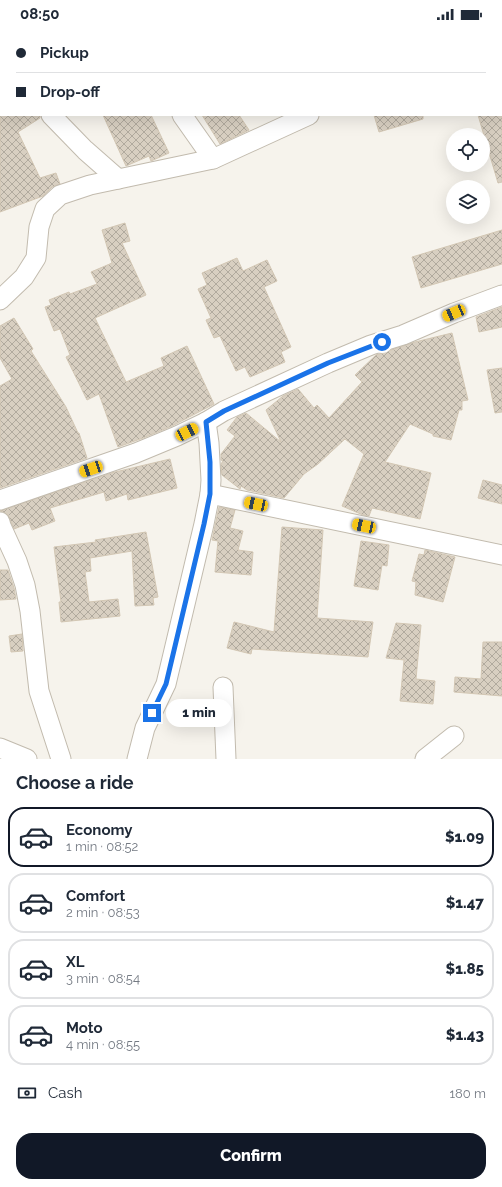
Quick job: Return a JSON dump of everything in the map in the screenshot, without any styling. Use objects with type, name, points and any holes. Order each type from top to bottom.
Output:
[{"type":"street","points":[[52,116],[85,150],[118,179]]},
{"type":"street","points":[[183,116],[213,159]]},
{"type":"street","points":[[0,300],[24,277],[36,258],[38,227],[45,209],[60,195],[90,185],[213,159],[307,116]]},
{"type":"street","points":[[0,500],[136,453],[177,436],[206,422],[224,411],[328,363],[502,295]]},
{"type":"street","points":[[137,759],[145,728],[166,684],[204,524],[210,494],[210,462],[206,422]]},
{"type":"street","points":[[210,494],[502,556]]},
{"type":"street","points":[[0,522],[17,561],[25,585],[30,611],[40,691],[61,759]]},
{"type":"street","points":[[223,687],[226,759]]},
{"type":"street","points":[[425,759],[454,736]]},
{"type":"street","points":[[0,748],[27,759]]},
{"type":"building","points":[[0,116],[40,116],[40,118],[18,132],[40,178],[56,173],[60,184],[52,187],[43,196],[0,212]]},
{"type":"building","points":[[103,116],[151,116],[169,153],[151,161],[149,156],[126,166]]},
{"type":"building","points":[[203,116],[240,116],[249,130],[220,144]]},
{"type":"building","points":[[374,116],[423,116],[423,119],[379,132]]},
{"type":"building","points":[[478,116],[502,116],[502,182],[498,183],[490,156],[490,128],[482,128]]},
{"type":"building","points":[[125,223],[130,241],[122,243],[146,295],[95,318],[126,382],[164,366],[161,358],[187,346],[214,404],[172,426],[118,447],[99,394],[87,400],[66,357],[70,355],[60,329],[54,331],[45,307],[51,305],[49,300],[69,292],[70,294],[97,284],[91,272],[112,263],[102,230]]},
{"type":"building","points":[[502,230],[502,264],[421,288],[412,257]]},
{"type":"building","points":[[237,258],[243,271],[267,260],[277,281],[264,287],[291,347],[281,352],[285,362],[250,377],[245,367],[236,371],[220,336],[214,338],[206,320],[211,318],[198,289],[207,285],[202,273]]},
{"type":"building","points":[[502,307],[502,327],[479,332],[476,317]]},
{"type":"building","points":[[14,318],[33,349],[31,351],[66,407],[79,433],[87,458],[0,488],[0,386],[12,379],[0,358],[0,326]]},
{"type":"building","points":[[452,333],[468,400],[462,401],[462,410],[459,410],[451,440],[433,436],[433,434],[410,424],[385,462],[431,473],[420,519],[372,508],[369,516],[363,515],[342,506],[364,454],[345,439],[318,464],[304,474],[284,498],[247,490],[241,486],[240,489],[222,475],[221,464],[223,461],[221,460],[221,454],[235,436],[227,430],[237,417],[246,413],[281,442],[266,410],[283,396],[298,389],[314,408],[317,405],[329,418],[362,382],[355,375],[376,355],[415,342]]},
{"type":"building","points":[[502,368],[502,412],[495,413],[487,370]]},
{"type":"building","points":[[170,459],[177,488],[128,500],[127,494],[106,501],[104,492],[50,508],[55,521],[32,530],[29,523],[14,529],[8,515],[0,511],[111,473]]},
{"type":"building","points":[[483,480],[502,485],[502,504],[478,498]]},
{"type":"building","points":[[219,507],[235,510],[230,528],[243,531],[238,550],[253,552],[251,575],[215,572],[218,541],[212,540]]},
{"type":"building","points":[[282,527],[323,530],[317,618],[373,622],[368,657],[252,649],[251,654],[227,648],[234,622],[274,632]]},
{"type":"building","points":[[146,532],[158,597],[153,598],[154,605],[135,606],[132,551],[90,558],[91,571],[85,572],[89,602],[118,599],[120,616],[61,622],[59,602],[61,602],[54,547],[96,542],[95,540]]},
{"type":"building","points":[[361,541],[389,545],[387,566],[382,565],[378,590],[354,586]]},
{"type":"building","points":[[425,550],[455,557],[443,602],[415,595],[416,582],[412,581],[419,554],[424,555]]},
{"type":"building","points":[[0,570],[8,570],[16,599],[0,600]]},
{"type":"building","points":[[396,623],[421,625],[416,679],[435,681],[433,704],[400,701],[404,660],[386,658]]},
{"type":"building","points":[[22,634],[23,651],[11,652],[9,636]]},
{"type":"building","points":[[483,642],[502,642],[502,696],[454,692],[455,677],[481,679]]},
{"type":"route","points":[[152,713],[166,684],[210,494],[211,480],[209,443],[206,422],[224,411],[328,363],[382,342]]}]
